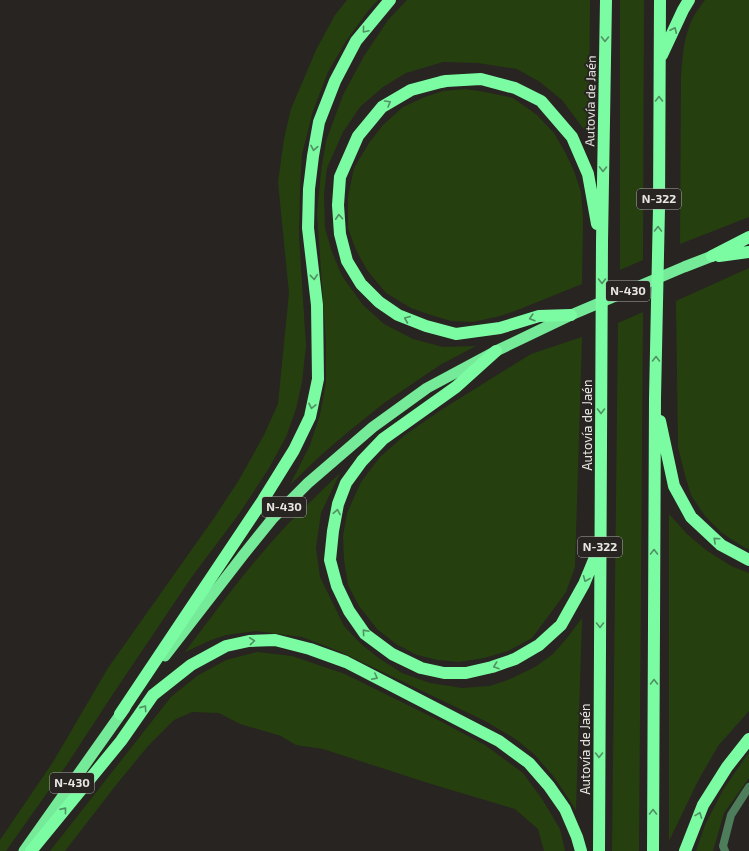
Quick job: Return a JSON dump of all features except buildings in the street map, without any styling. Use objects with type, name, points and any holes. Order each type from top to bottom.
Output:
[{"type":"highway","points":[[120,714],[263,500],[294,450],[310,416],[318,379],[317,305],[308,228],[309,189],[319,122],[335,81],[356,41],[390,0]]},
{"type":"highway","name":"Autovía de Jaén","points":[[599,851],[602,242],[606,0]]},
{"type":"highway","name":"N-322","points":[[653,851],[655,398],[660,0]]},
{"type":"highway","points":[[660,60],[688,0]]},
{"type":"highway","points":[[571,315],[539,316],[500,328],[456,334],[426,326],[398,315],[379,302],[361,284],[347,261],[340,234],[338,205],[340,177],[358,136],[382,107],[412,90],[446,81],[480,79],[515,88],[541,101],[572,137],[588,174],[593,206],[602,242]]},
{"type":"highway","points":[[712,256],[749,237]]},
{"type":"highway","name":"N-430","points":[[24,851],[120,714],[268,524],[308,483],[373,427],[427,388],[496,351],[571,315],[684,267],[749,243]]},
{"type":"highway","points":[[712,256],[749,252]]},
{"type":"highway","points":[[496,351],[456,387],[383,438],[362,461],[346,483],[338,504],[330,560],[337,586],[349,611],[365,634],[392,654],[420,668],[444,673],[466,673],[492,667],[516,659],[539,645],[561,625],[584,584],[600,543]]},
{"type":"highway","points":[[655,398],[674,486],[691,518],[721,545],[749,560]]},
{"type":"highway","points":[[31,851],[121,741],[153,696],[191,664],[226,646],[249,641],[276,640],[310,649],[346,662],[499,741],[529,763],[549,786],[564,809],[577,837],[581,851]]},
{"type":"highway","points":[[685,851],[703,805],[727,767],[749,739]]},
{"type":"street","points":[[725,851],[723,846],[731,815],[749,787]]},
{"type":"green space","points":[[347,0],[378,0],[346,41],[328,72],[313,111],[302,154],[299,236],[306,346],[302,382],[296,409],[286,437],[269,468],[239,514],[191,578],[66,766],[6,851],[0,851],[0,840],[53,762],[108,668],[214,518],[239,480],[264,435],[278,404],[289,293],[278,182],[284,139],[291,109],[316,50],[335,15]]},
{"type":"green space","points":[[407,0],[590,0],[589,136],[562,100],[540,82],[517,69],[478,63],[443,62],[406,73],[383,87],[360,107],[343,132],[327,168],[324,194],[325,228],[332,252],[342,276],[363,305],[384,324],[413,339],[443,347],[476,346],[440,365],[384,403],[320,456],[290,485],[310,445],[320,415],[326,382],[326,342],[317,213],[326,141],[343,95],[364,56],[388,20]]},
{"type":"green space","points":[[620,0],[644,0],[643,260],[620,270]]},
{"type":"green space","points":[[705,0],[749,0],[749,217],[680,244],[682,60],[689,26]]},
{"type":"green space","points":[[465,89],[513,98],[537,115],[554,133],[574,171],[581,192],[583,218],[582,284],[500,316],[473,322],[451,321],[431,315],[411,308],[386,293],[367,270],[356,250],[348,228],[348,197],[354,168],[369,143],[383,125],[403,107],[425,97],[443,91]]},
{"type":"green space","points":[[749,268],[749,549],[722,533],[705,516],[691,495],[685,475],[678,447],[676,301]]},
{"type":"green space","points":[[643,312],[639,851],[612,851],[618,323]]},
{"type":"green space","points":[[582,337],[575,567],[566,592],[532,638],[508,651],[484,658],[459,662],[438,660],[417,655],[396,644],[377,629],[359,606],[348,585],[344,560],[343,536],[347,513],[361,482],[380,457],[405,435],[441,410],[531,354]]},
{"type":"green space","points":[[340,473],[321,513],[316,548],[320,577],[344,626],[362,645],[402,673],[430,683],[462,688],[490,686],[508,680],[535,667],[553,654],[582,618],[576,810],[554,777],[534,754],[514,738],[485,721],[341,652],[302,637],[256,631],[226,635],[185,652],[235,586],[261,555],[288,524]]},
{"type":"green space","points":[[669,514],[687,534],[706,550],[731,566],[749,573],[749,711],[718,746],[698,781],[669,841]]},
{"type":"green space","points":[[257,652],[292,656],[345,674],[485,745],[523,773],[542,799],[560,829],[565,851],[544,851],[538,829],[515,809],[323,749],[296,745],[281,736],[240,724],[219,713],[192,712],[174,720],[148,746],[65,851],[50,851],[171,697],[197,676],[226,660]]},
{"type":"green space","points":[[749,752],[749,778],[724,813],[713,851],[696,851],[705,825],[723,790]]}]
